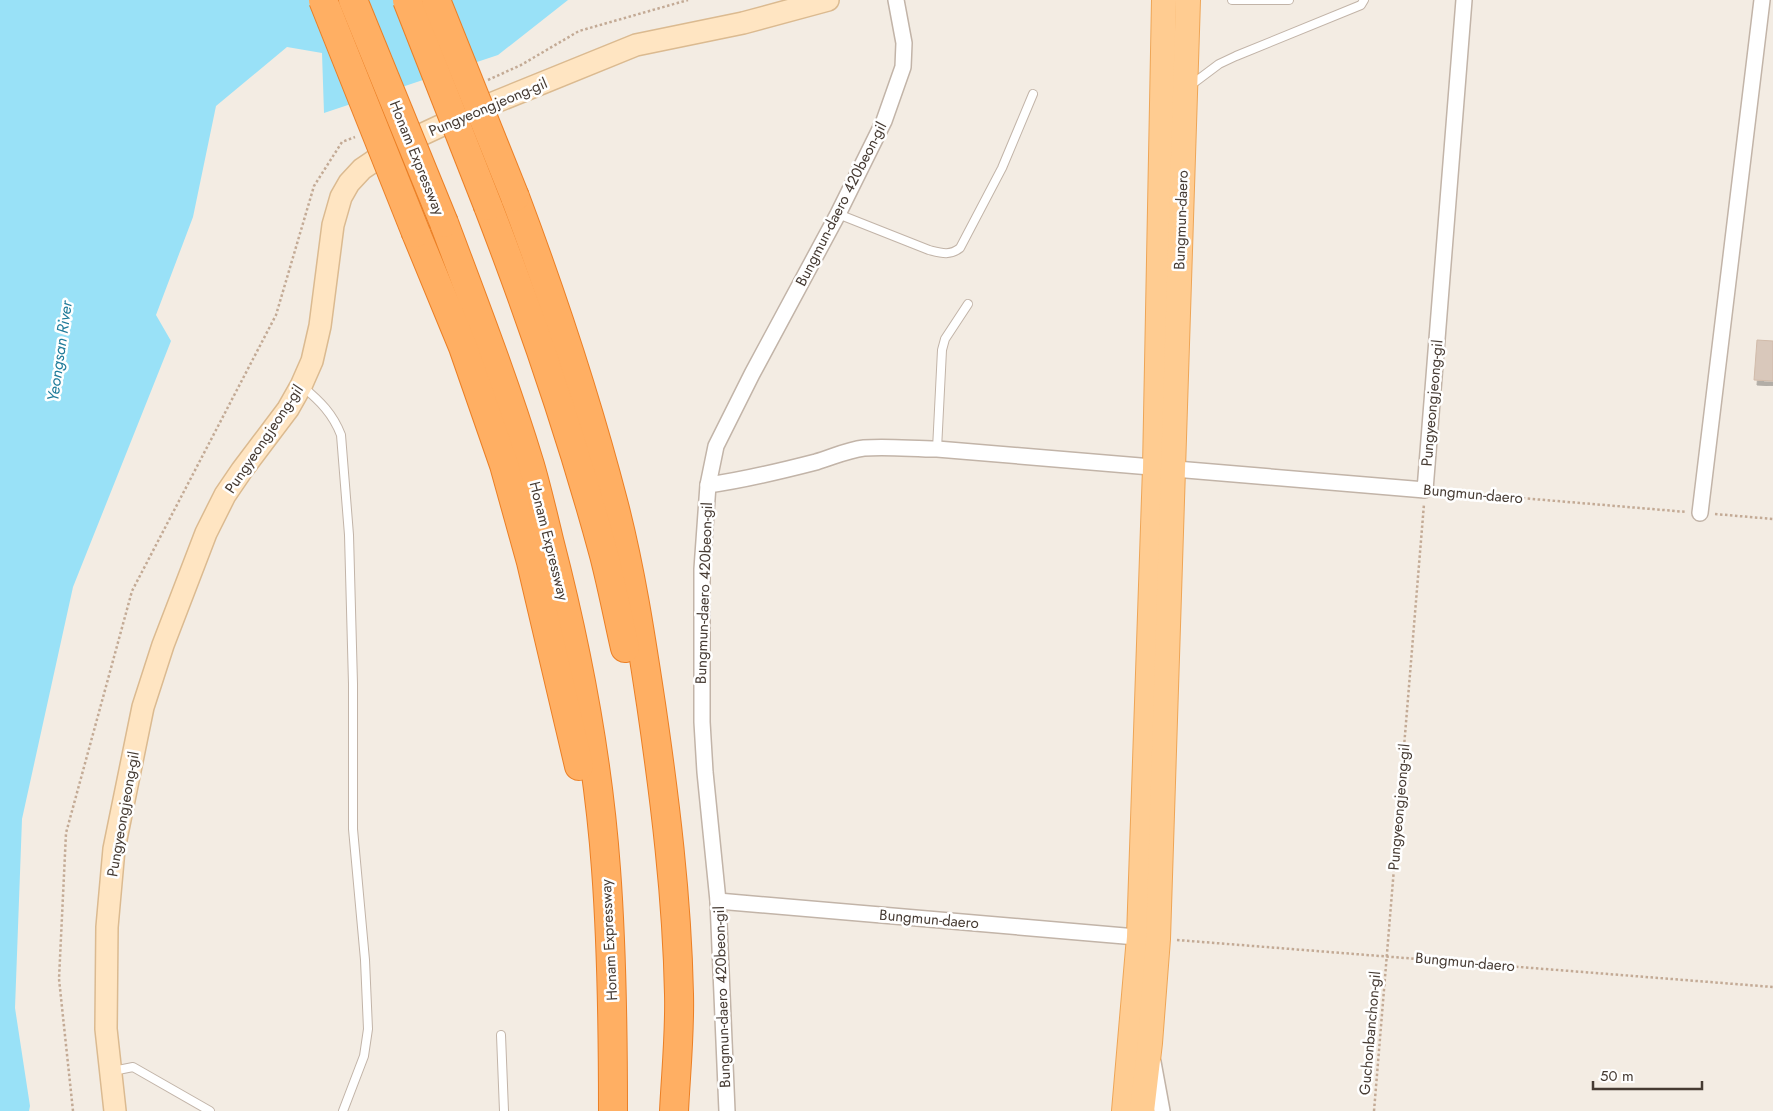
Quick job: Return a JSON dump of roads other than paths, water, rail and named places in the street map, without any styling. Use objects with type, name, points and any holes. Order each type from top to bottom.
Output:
[{"type":"highway","points":[[323,0],[463,347],[504,465],[531,562],[580,774],[589,826],[592,867],[599,1111]]},
{"type":"highway","name":"Honam Expressway","points":[[353,0],[444,223],[502,378],[530,466],[564,599],[591,736],[606,868],[611,961],[613,1111]]},
{"type":"highway","points":[[407,0],[519,286],[566,425],[604,556],[625,648],[652,808],[661,892],[673,1111]]},
{"type":"highway","points":[[436,0],[551,292],[590,416],[615,507],[633,591],[659,758],[676,902],[680,996],[673,1111]]},
{"type":"main road","name":"Bungmun-daero","points":[[1164,0],[1164,468]]},
{"type":"main road","name":"Bungmun-daero","points":[[1142,1111],[1150,1043],[1148,938],[1164,468],[1185,89],[1188,0]]},
{"type":"main road","name":"Bungmun-daero","points":[[1124,1111],[1148,938]]},
{"type":"street","name":"Pungyeongjeong-gil","points":[[115,1111],[106,1029],[108,927],[114,849],[128,774],[144,707],[162,644],[206,533],[225,494],[288,409],[312,361],[320,326],[333,225],[349,183],[362,169],[393,148],[466,114],[636,46],[743,23],[828,0]]},
{"type":"street","name":"Bungmun-daero 420beon-gil","points":[[727,1111],[718,900],[702,722],[702,569],[708,485],[716,446],[752,374],[838,214],[884,121],[903,67],[904,43],[896,0]]},
{"type":"street","name":"Pungyeongjeong-gil","points":[[1425,490],[1464,0]]},
{"type":"street","points":[[1700,513],[1762,0]]},
{"type":"street","name":"Bungmun-daero","points":[[708,485],[754,477],[864,448],[937,450],[1425,490]]},
{"type":"street","name":"Bungmun-daero","points":[[718,900],[1148,938]]},
{"type":"street","points":[[1150,1043],[1162,1111]]},
{"type":"lane","points":[[1232,0],[1289,0]]},
{"type":"lane","points":[[1185,89],[1219,64],[1362,4],[1364,0]]},
{"type":"lane","points":[[838,214],[929,250],[944,254],[956,251],[960,248],[1002,168],[1033,94]]},
{"type":"lane","points":[[937,450],[942,350],[945,338],[968,304]]},
{"type":"lane","points":[[301,386],[321,402],[329,412],[337,424],[341,436],[349,535],[353,684],[353,829],[368,1001],[368,1029],[364,1056],[343,1111]]},
{"type":"lane","points":[[501,1035],[504,1111]]},
{"type":"lane","points":[[111,1071],[133,1067],[210,1111]]},
{"type":"water","name":"Yeongsan River","points":[[0,0],[568,0],[498,55],[324,113],[322,53],[287,47],[216,106],[193,217],[156,315],[171,341],[73,587],[22,819],[15,1008],[30,1106],[29,1111],[0,1111]]}]
